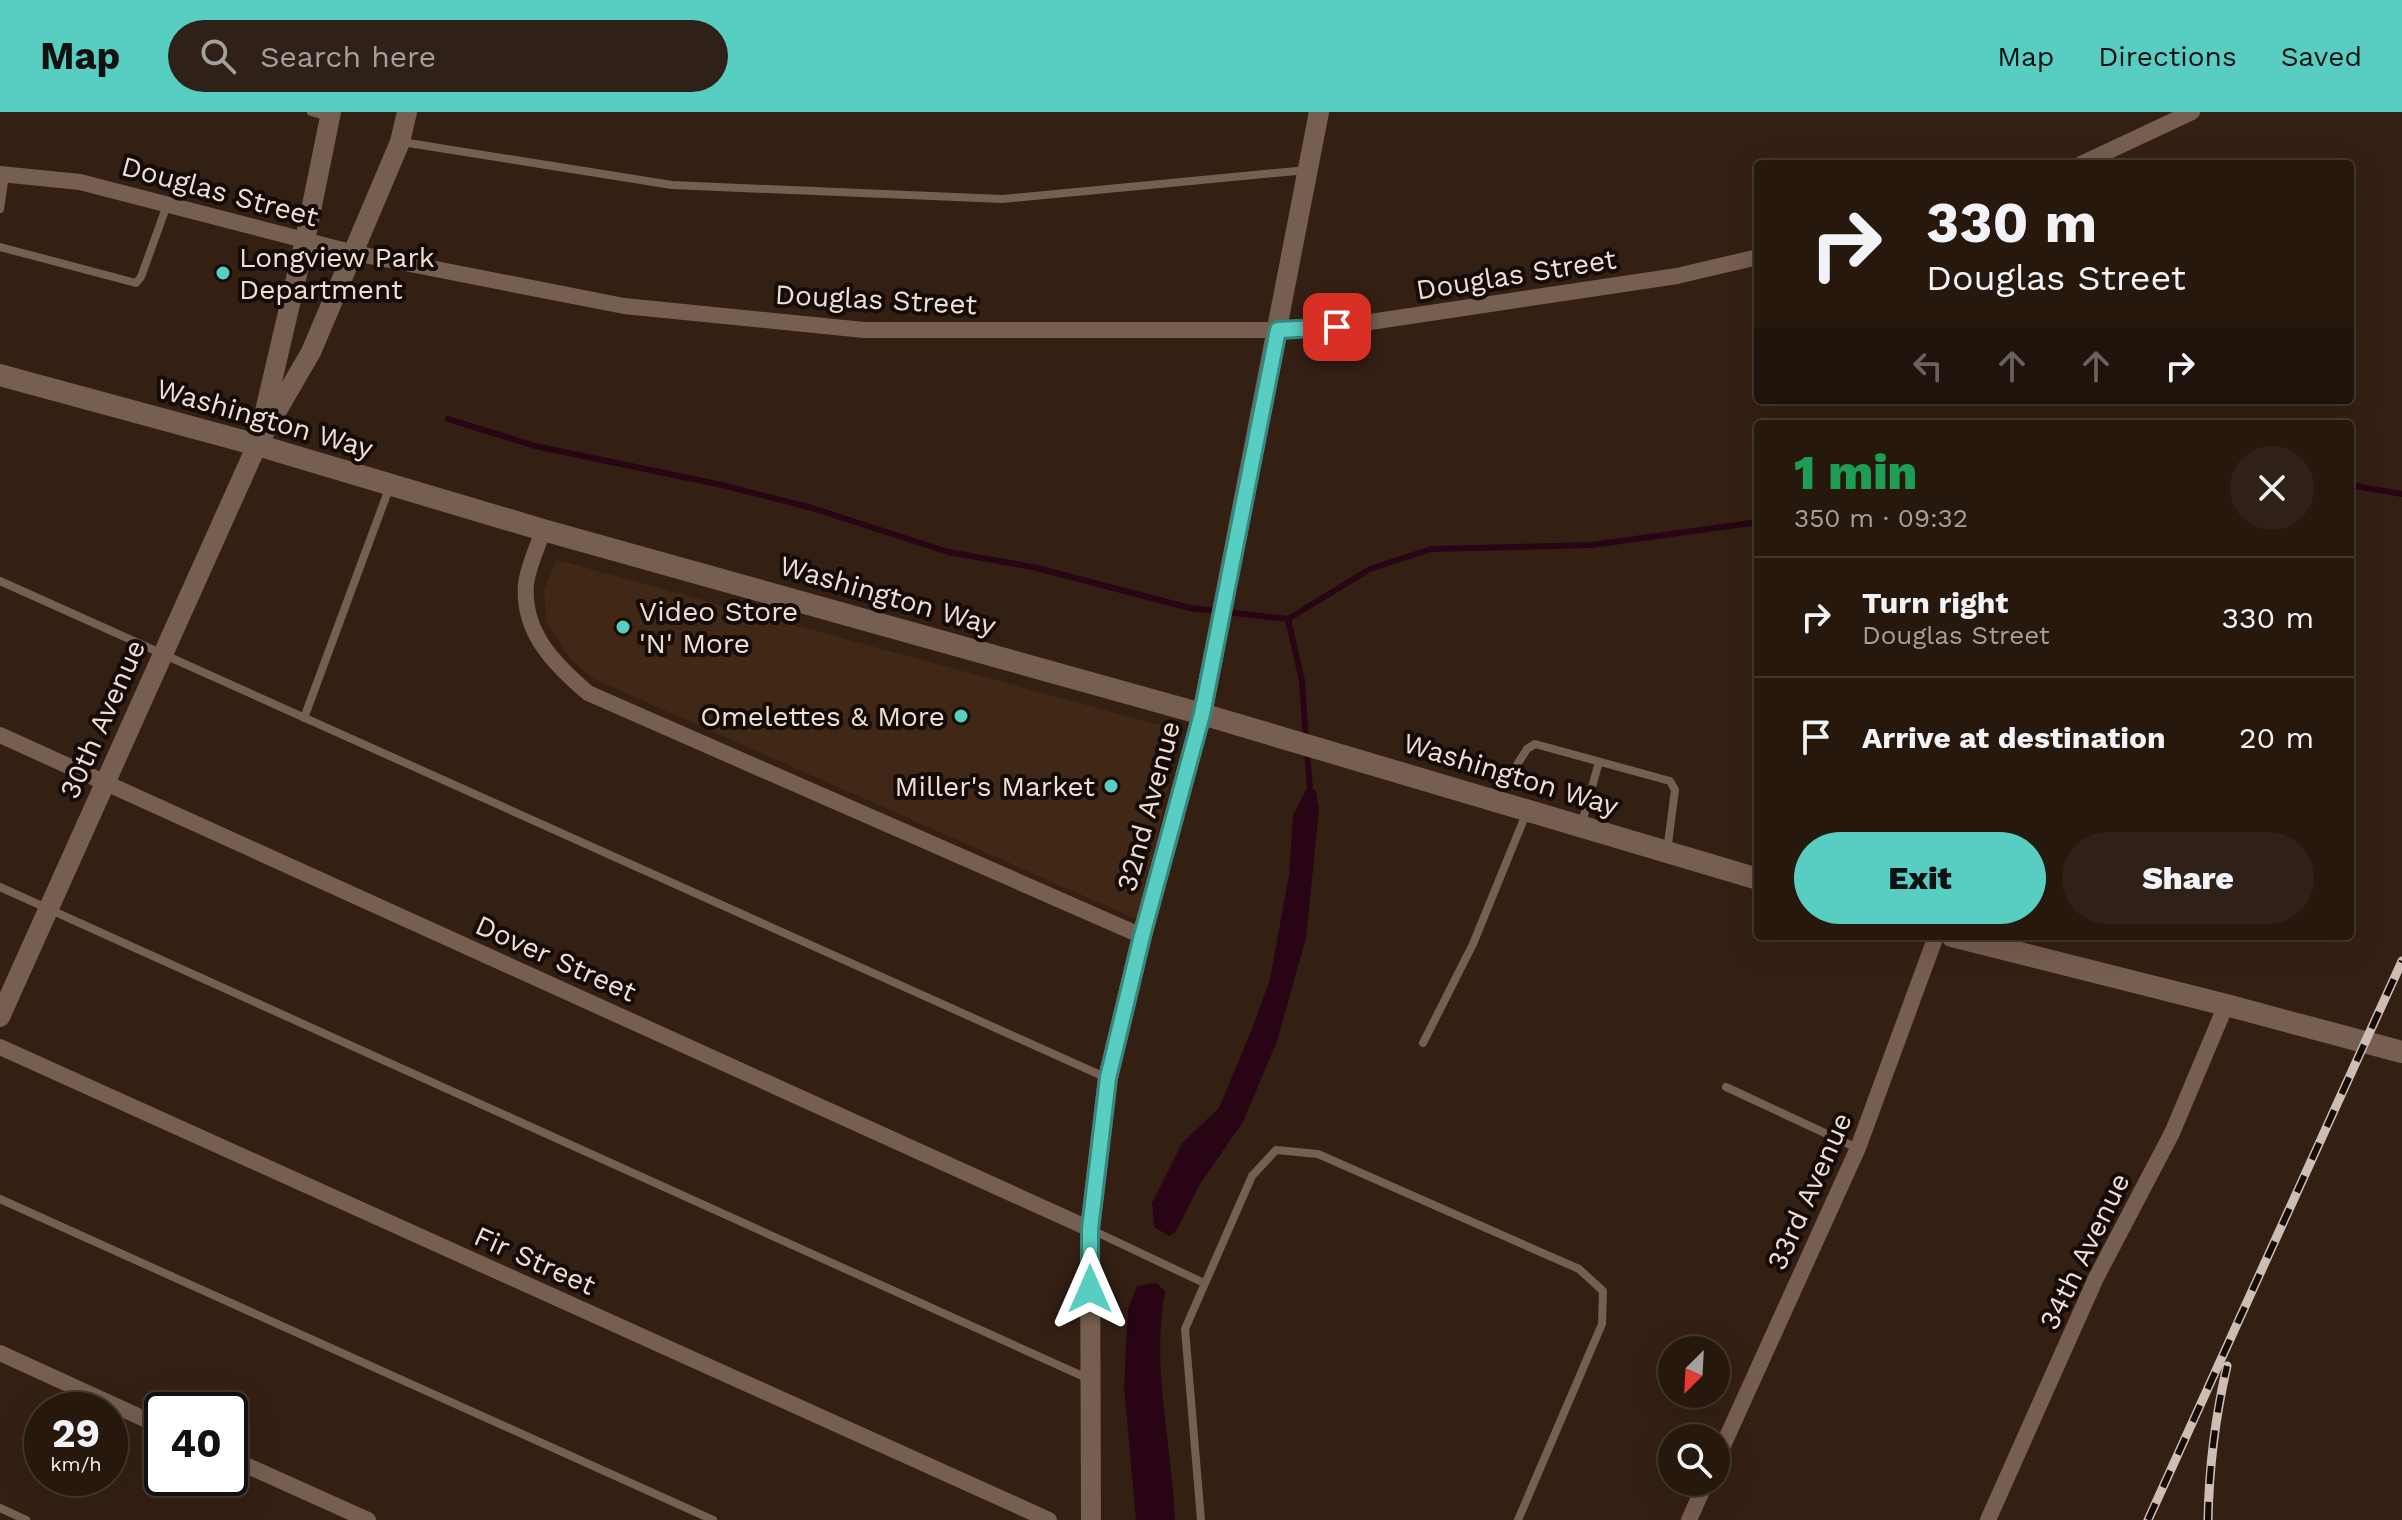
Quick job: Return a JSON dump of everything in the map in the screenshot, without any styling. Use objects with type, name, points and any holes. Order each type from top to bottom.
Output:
[{"type":"main road","name":"Washington Way","points":[[0,375],[1202,714],[1754,878]]},
{"type":"main road","points":[[1968,940],[2402,1052]]},
{"type":"street","name":"30th Avenue","points":[[0,1017],[257,445],[311,352],[400,142],[407,112]]},
{"type":"street","name":"32nd Avenue","points":[[1091,1520],[1090,1229],[1108,1078],[1142,936],[1202,714],[1319,112]]},
{"type":"street","points":[[2090,160],[2192,112]]},
{"type":"street","name":"30th Avenue","points":[[257,445],[305,240],[324,114]]},
{"type":"street","name":"Douglas Street","points":[[2,174],[80,182],[354,253],[624,306],[864,330],[1278,330],[1337,327],[1677,276],[1754,258]]},
{"type":"street","points":[[543,530],[526,582],[528,620],[542,648],[563,672],[588,693],[1142,936]]},
{"type":"street","name":"Dover Street","points":[[0,735],[1090,1229]]},
{"type":"street","name":"33rd Avenue","points":[[1730,1430],[1858,1148],[1935,940]]},
{"type":"street","name":"34th Avenue","points":[[1988,1520],[2096,1278],[2172,1133],[2226,1005]]},
{"type":"street","name":"Fir Street","points":[[0,1047],[1049,1520]]},
{"type":"street","points":[[0,1353],[144,1419]]},
{"type":"street","points":[[248,1466],[368,1520]]},
{"type":"street","points":[[1689,1520],[1700,1496]]},
{"type":"lane","points":[[400,142],[672,185],[1002,199],[1308,170]]},
{"type":"lane","points":[[0,209],[2,174]]},
{"type":"lane","points":[[0,247],[136,283],[141,277],[167,205]]},
{"type":"lane","points":[[304,718],[391,485]]},
{"type":"lane","points":[[0,581],[1108,1078]]},
{"type":"lane","points":[[1494,801],[1527,749],[1535,744],[1670,781],[1675,790],[1667,852]]},
{"type":"lane","points":[[1581,826],[1599,762]]},
{"type":"lane","points":[[1423,1043],[1473,944],[1528,811]]},
{"type":"lane","points":[[0,887],[1090,1379]]},
{"type":"lane","points":[[1726,1087],[1858,1148]]},
{"type":"lane","points":[[1201,1520],[1185,1329],[1252,1176],[1276,1150],[1318,1154],[1579,1269],[1603,1291],[1602,1324],[1518,1520]]},
{"type":"lane","points":[[0,1199],[713,1520]]},
{"type":"lane","points":[[1090,1229],[1204,1283]]},
{"type":"lane","points":[[0,1508],[26,1520]]},
{"type":"shaded area","points":[[557,560],[1181,731],[1138,920],[592,678],[569,657],[546,621],[544,590]]},
{"type":"shaded area","points":[[1310,788],[1316,791],[1319,810],[1306,938],[1277,1041],[1243,1122],[1200,1184],[1175,1233],[1169,1236],[1154,1227],[1152,1203],[1182,1143],[1219,1108],[1252,1029],[1270,979],[1289,875],[1293,815],[1305,791]]},
{"type":"shaded area","points":[[1156,1283],[1165,1291],[1161,1320],[1161,1377],[1175,1520],[1136,1520],[1124,1386],[1128,1309],[1137,1286]]},
{"type":"waterway","points":[[448,419],[535,446],[722,485],[812,508],[948,552],[1033,567],[1190,608],[1288,619],[1370,569],[1431,549],[1592,545],[1754,523]]},
{"type":"waterway","points":[[2354,486],[2402,494]]},
{"type":"waterway","points":[[1288,619],[1302,681],[1306,741]]},
{"type":"waterway","points":[[1307,752],[1310,788]]},
{"type":"railway","points":[[2148,1520],[2402,961]]},
{"type":"railway","points":[[2208,1520],[2213,1443],[2227,1366]]},
{"type":"place","name":"Longview Park Department","points":[[223,273]]},
{"type":"place","name":"Video Store 'N' More","points":[[623,627]]},
{"type":"place","name":"Omelettes & More","points":[[961,716]]},
{"type":"place","name":"Miller's Market","points":[[1111,786]]},
{"type":"route","points":[[1090,1289],[1090,1229],[1108,1078],[1142,936],[1202,714],[1278,330],[1337,327]]}]
